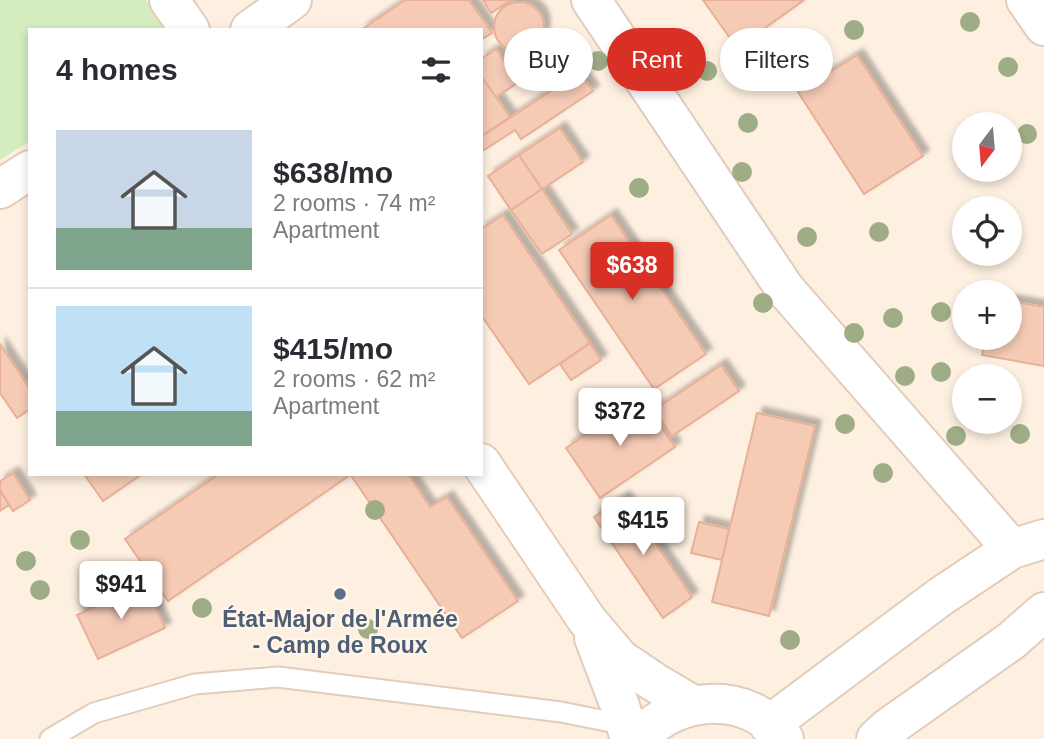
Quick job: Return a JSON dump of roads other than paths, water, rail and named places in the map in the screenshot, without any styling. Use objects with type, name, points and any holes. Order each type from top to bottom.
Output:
[{"type":"street","points":[[169,0],[189,28]]},
{"type":"street","points":[[253,28],[292,0]]},
{"type":"street","points":[[587,620],[632,734],[650,727],[670,713],[693,705],[727,704],[759,716],[776,732],[940,597],[1028,544],[785,289],[591,0]]},
{"type":"street","points":[[1026,0],[1044,26]]},
{"type":"street","points":[[0,189],[28,171]]},
{"type":"street","points":[[483,466],[587,620],[620,659],[693,705]]},
{"type":"street","points":[[876,739],[887,728],[1011,641],[1044,612]]},
{"type":"lane","points":[[50,739],[94,713],[195,684],[278,677],[561,712],[632,734]]},
{"type":"place","name":"État-Major de l'Armée - Camp de Roux","points":[[340,594]]}]
